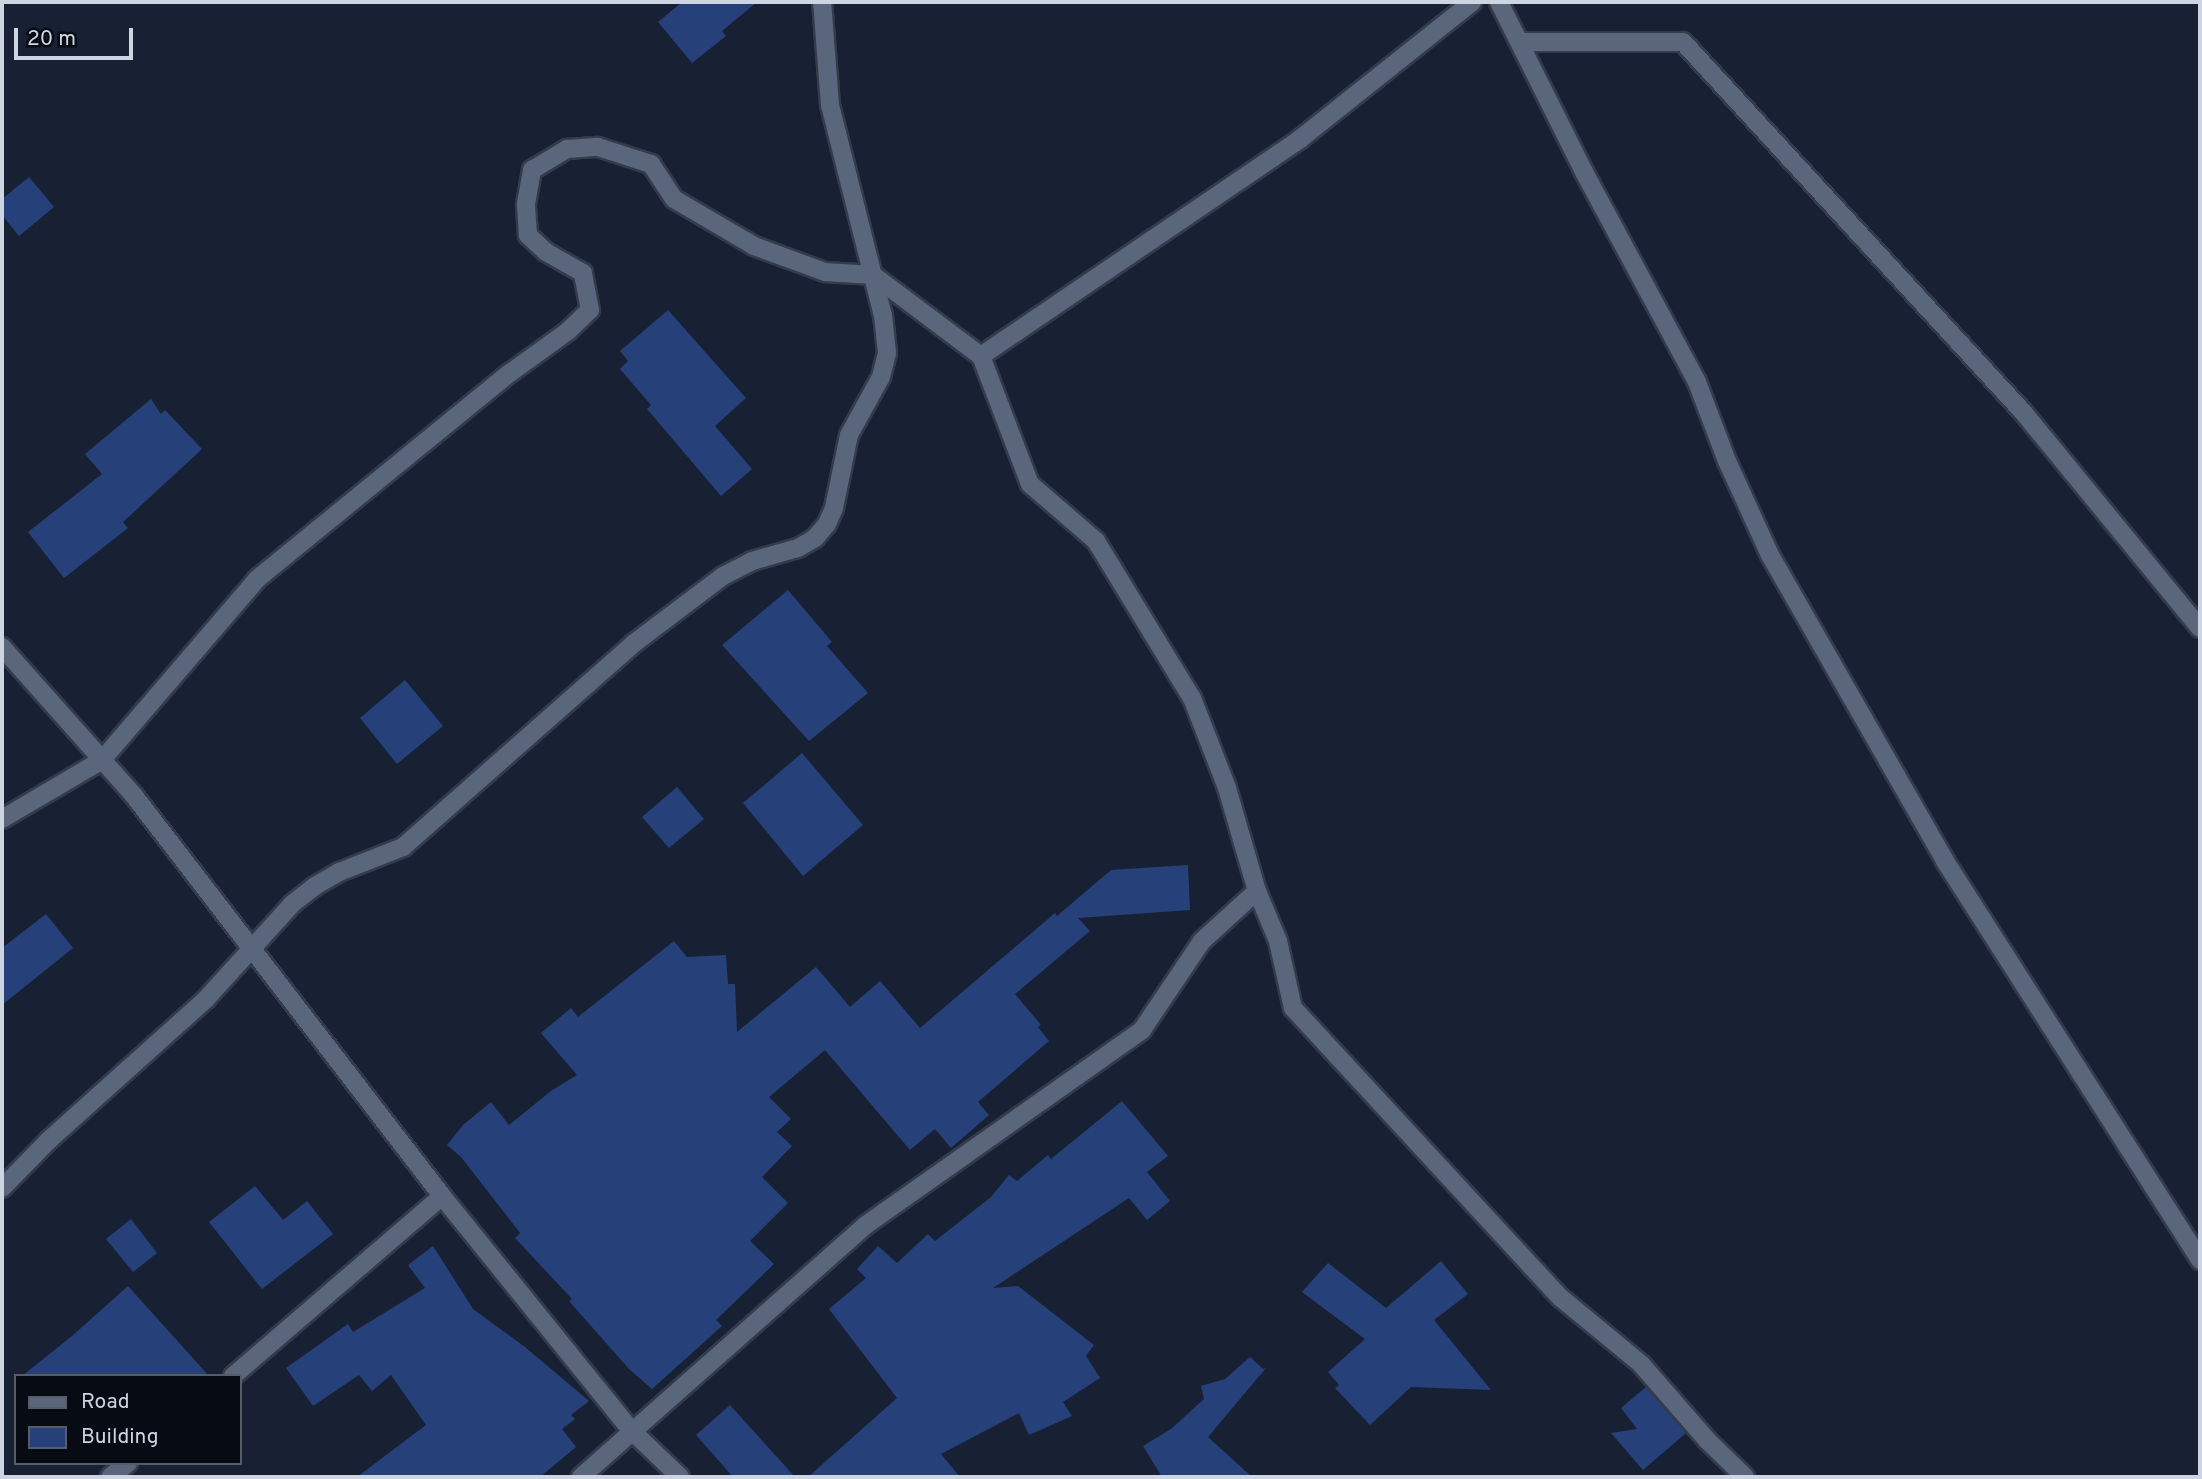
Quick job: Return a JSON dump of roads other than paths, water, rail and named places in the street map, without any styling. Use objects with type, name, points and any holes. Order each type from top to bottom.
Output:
[{"type":"street","points":[[2,1188],[49,1140],[206,999],[292,904],[339,872],[403,847],[633,644],[723,576],[752,561],[798,548],[815,538],[834,508],[849,435],[881,377],[887,353],[883,316],[830,105],[822,2]]},
{"type":"street","points":[[981,356],[1300,139],[1472,2]]},
{"type":"street","points":[[1499,2],[1584,172],[1697,382],[1727,461],[1770,555],[1945,861],[2200,1260]]},
{"type":"street","points":[[1520,42],[1683,42],[2023,411],[2200,628]]},
{"type":"street","points":[[2,819],[102,761],[257,579],[510,373],[568,331],[590,310],[583,273],[546,253],[528,235],[526,204],[532,170],[567,149],[598,147],[651,164],[674,199],[754,246],[825,271],[873,275],[981,356],[1030,484],[1096,541],[1192,698],[1227,788],[1257,891],[1278,941],[1293,1008],[1561,1298],[1641,1364],[1707,1440],[1745,1477]]},
{"type":"street","points":[[2,647],[135,797],[442,1196],[631,1430],[680,1477]]},
{"type":"street","points":[[582,1477],[631,1430],[866,1225],[1142,1030],[1202,941],[1257,891]]},
{"type":"street","points":[[235,1374],[442,1196]]},
{"type":"street","points":[[110,1477],[125,1465]]}]
